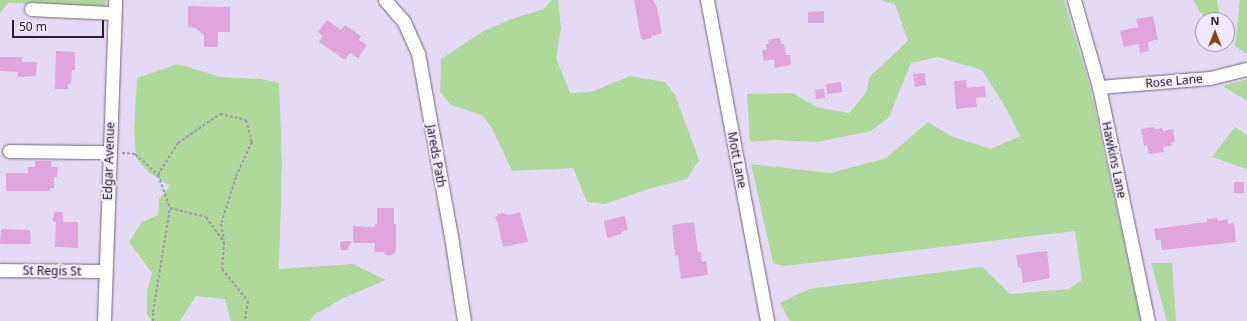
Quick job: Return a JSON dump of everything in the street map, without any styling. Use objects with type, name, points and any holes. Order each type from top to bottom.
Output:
[{"type":"street","name":"Jareds Path","points":[[385,0],[404,22],[418,52],[451,236],[464,321]]},
{"type":"street","name":"Mott Lane","points":[[707,0],[767,321]]},
{"type":"street","name":"Hawkins Lane","points":[[1074,0],[1099,87],[1148,321]]},
{"type":"street","points":[[31,9],[115,6]]},
{"type":"street","name":"Edgar Avenue","points":[[104,321],[115,6]]},
{"type":"street","name":"Rose Lane","points":[[1099,87],[1210,78],[1247,69]]},
{"type":"street","points":[[9,151],[110,152]]},
{"type":"street","name":"St Regis St","points":[[0,270],[105,272]]},
{"type":"path","points":[[158,175],[178,143],[220,114],[246,120],[252,142],[236,177],[221,224],[224,242],[222,269],[248,301],[245,321]]},
{"type":"path","points":[[110,152],[135,154],[158,175],[170,208],[153,312],[153,321]]},
{"type":"path","points":[[170,208],[206,217],[224,242]]},
{"type":"green space","points":[[0,0],[107,0],[104,6],[8,3],[0,13]]},
{"type":"green space","points":[[552,0],[558,0],[561,28],[556,58],[570,93],[591,92],[630,76],[665,82],[675,95],[699,160],[687,179],[648,189],[605,204],[587,202],[573,168],[512,171],[492,128],[482,115],[451,105],[440,92],[441,59],[482,32],[509,20],[544,9]]},
{"type":"green space","points":[[881,0],[1064,0],[1091,90],[1141,321],[790,321],[780,303],[809,289],[982,267],[1010,294],[1069,289],[1082,280],[1075,231],[784,266],[773,263],[751,164],[831,173],[886,158],[928,122],[953,137],[991,149],[1020,136],[1007,110],[982,70],[938,57],[911,63],[889,117],[871,131],[817,142],[773,140],[750,142],[747,94],[792,93],[817,107],[849,113],[866,93],[870,76],[908,41],[895,4]]},
{"type":"green space","points":[[1193,0],[1217,0],[1219,12],[1200,12]]},
{"type":"green space","points":[[1240,0],[1247,0],[1247,54],[1235,46]]},
{"type":"green space","points":[[178,64],[220,77],[261,79],[279,83],[282,162],[279,269],[353,264],[386,280],[341,299],[314,315],[310,321],[231,321],[225,299],[196,296],[180,321],[151,321],[147,314],[147,291],[152,273],[129,242],[142,222],[158,215],[159,199],[170,186],[148,172],[136,158],[134,129],[137,78]]},
{"type":"green space","points":[[1247,79],[1247,101],[1223,86]]},
{"type":"green space","points":[[1235,127],[1247,135],[1247,169],[1212,157]]},
{"type":"green space","points":[[1151,263],[1172,263],[1176,321],[1167,321]]},
{"type":"building","points":[[634,0],[653,0],[657,8],[662,33],[651,36],[652,38],[643,40],[641,38]]},
{"type":"building","points":[[188,6],[230,7],[230,32],[218,32],[218,47],[204,47],[204,35],[195,28],[188,27]]},
{"type":"building","points":[[824,11],[824,23],[808,23],[808,12]]},
{"type":"building","points":[[1153,16],[1158,39],[1148,42],[1149,51],[1140,53],[1139,44],[1124,47],[1120,31],[1138,27],[1136,19]]},
{"type":"building","points":[[327,20],[341,30],[345,25],[361,36],[359,40],[367,45],[358,58],[350,53],[345,60],[319,42],[323,36],[318,32]]},
{"type":"building","points":[[780,38],[781,44],[784,44],[786,55],[790,55],[791,65],[775,68],[774,59],[764,61],[762,50],[767,49],[766,44],[769,44],[768,40]]},
{"type":"building","points":[[56,51],[75,52],[75,70],[72,70],[71,84],[68,84],[68,89],[55,89]]},
{"type":"building","points":[[0,57],[22,57],[22,62],[37,62],[36,76],[18,77],[18,72],[0,71]]},
{"type":"building","points":[[925,73],[926,85],[915,87],[913,74]]},
{"type":"building","points":[[966,80],[967,88],[985,86],[986,97],[976,98],[977,107],[956,109],[954,81]]},
{"type":"building","points":[[841,82],[842,92],[827,94],[826,84]]},
{"type":"building","points":[[824,89],[825,98],[816,99],[815,90]]},
{"type":"building","points":[[1154,127],[1155,129],[1162,128],[1163,131],[1173,129],[1175,142],[1171,143],[1172,145],[1163,147],[1164,152],[1149,154],[1147,145],[1144,146],[1141,129]]},
{"type":"building","points":[[35,161],[51,161],[51,167],[58,167],[57,177],[54,177],[54,188],[50,188],[50,191],[6,191],[6,173],[28,173],[28,167],[35,167]]},
{"type":"building","points":[[1234,182],[1244,182],[1244,193],[1234,193]]},
{"type":"building","points":[[377,208],[394,208],[394,224],[396,224],[396,251],[392,255],[386,255],[384,252],[375,252],[375,243],[353,243],[353,226],[375,227],[375,224],[377,224]]},
{"type":"building","points":[[54,212],[63,212],[63,222],[78,222],[78,248],[55,247],[56,222],[53,222]]},
{"type":"building","points":[[520,212],[528,242],[503,247],[498,224],[495,218],[498,214],[503,213],[508,215]]},
{"type":"building","points":[[625,216],[628,230],[621,232],[622,234],[607,238],[604,221]]},
{"type":"building","points":[[1217,218],[1218,221],[1228,219],[1228,224],[1234,223],[1236,242],[1162,250],[1161,240],[1156,240],[1154,229],[1207,222],[1207,219]]},
{"type":"building","points":[[694,222],[698,252],[701,252],[702,262],[706,261],[708,275],[681,279],[678,255],[675,256],[672,225]]},
{"type":"building","points":[[1,229],[30,230],[31,244],[0,244]]},
{"type":"building","points":[[352,241],[347,250],[341,250],[340,242]]},
{"type":"building","points":[[1047,251],[1050,278],[1023,283],[1021,268],[1018,268],[1016,255]]}]
